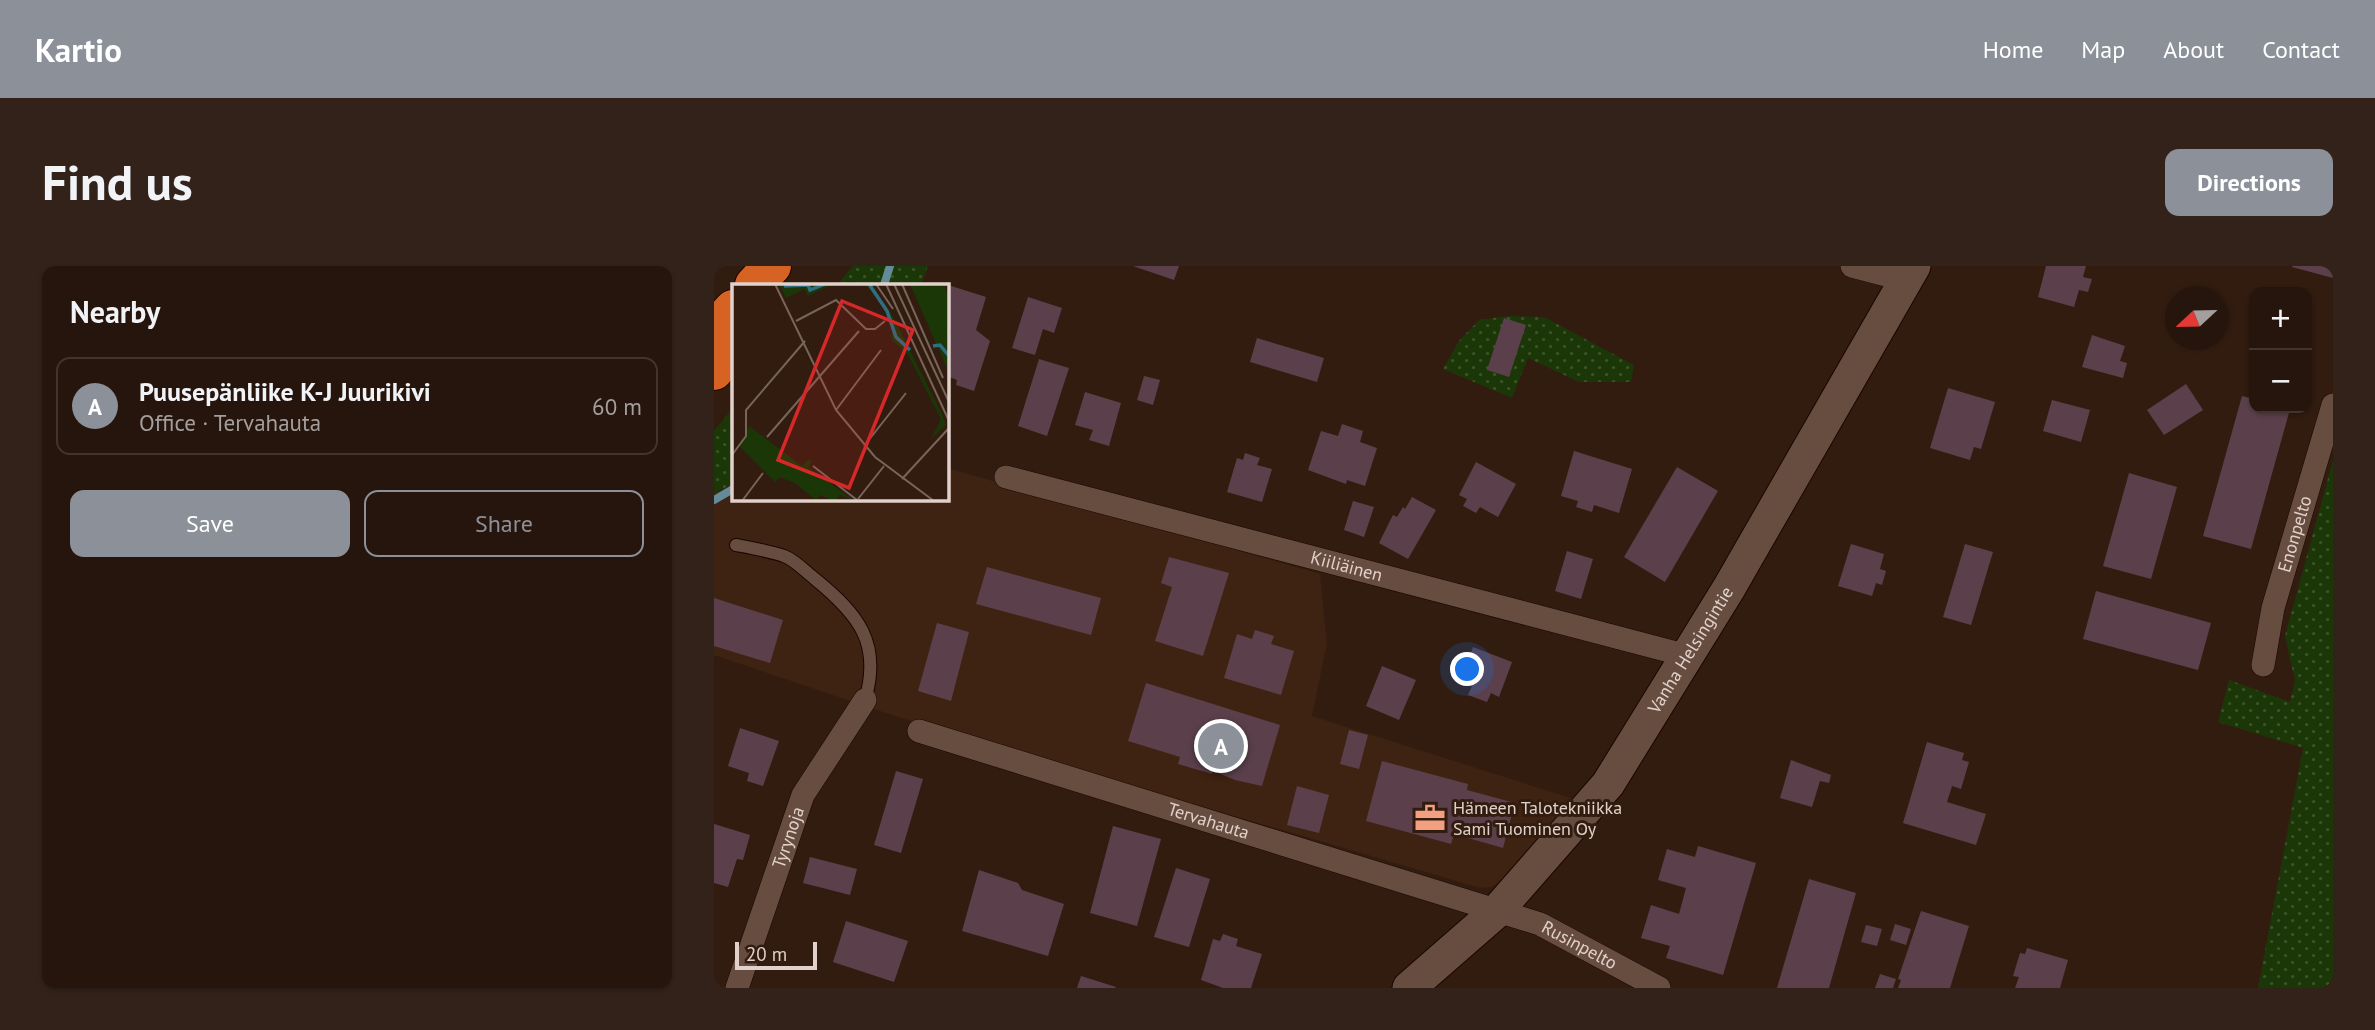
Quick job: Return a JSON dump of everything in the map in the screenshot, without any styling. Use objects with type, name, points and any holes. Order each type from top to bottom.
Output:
[{"type":"highway","points":[[755,284],[772,266]]},
{"type":"highway","points":[[772,284],[783,266]]},
{"type":"highway","points":[[714,330],[732,310]]},
{"type":"highway","points":[[714,371],[732,344]]},
{"type":"street","points":[[1852,266],[1910,273]]},
{"type":"street","name":"Vanha Helsingintie","points":[[1409,988],[1496,912],[1608,784],[1688,656],[1910,273]]},
{"type":"street","name":"Enonpelto","points":[[2263,665],[2273,608],[2333,405]]},
{"type":"street","name":"Kiiliäinen","points":[[1006,477],[1688,656]]},
{"type":"street","name":"Tyrynoja","points":[[737,988],[803,795],[865,700]]},
{"type":"street","name":"Tervahauta","points":[[919,732],[1425,887],[1496,912]]},
{"type":"street","name":"Rusinpelto","points":[[1496,912],[1540,924],[1567,936],[1659,988]]},
{"type":"lane","points":[[736,545],[786,557],[846,604],[870,649],[871,678],[865,700]]},
{"type":"shaded area","points":[[948,468],[1320,574],[1327,643],[1312,716],[1574,799],[1502,881],[1491,887],[1480,888],[901,718],[714,655],[714,494],[732,484],[732,500],[948,500]]},
{"type":"green space","points":[[853,266],[928,266],[921,284],[838,284]]},
{"type":"green space","points":[[1508,316],[1544,317],[1634,365],[1631,382],[1579,382],[1528,358],[1512,398],[1443,369],[1459,341],[1479,320]]},
{"type":"green space","points":[[732,409],[732,484],[714,494],[714,431]]},
{"type":"green space","points":[[2333,460],[2333,988],[2258,988],[2303,748],[2218,722],[2229,680],[2290,702],[2295,681],[2285,636]]},
{"type":"building","points":[[1133,266],[1179,266],[1174,280]]},
{"type":"building","points":[[2046,266],[2086,266],[2083,277],[2092,279],[2088,292],[2079,290],[2074,307],[2038,297]]},
{"type":"building","points":[[2333,266],[2333,278],[2292,267]]},
{"type":"building","points":[[948,285],[986,297],[976,330],[990,341],[974,391],[956,385],[957,380],[948,376],[948,342],[951,331],[948,330]]},
{"type":"building","points":[[1028,297],[1062,308],[1054,333],[1043,329],[1035,355],[1012,348]]},
{"type":"building","points":[[1504,318],[1526,325],[1509,377],[1487,370]]},
{"type":"building","points":[[2092,335],[2125,346],[2120,361],[2127,363],[2123,378],[2082,367]]},
{"type":"building","points":[[1257,338],[1324,358],[1317,382],[1250,362]]},
{"type":"building","points":[[1039,359],[1069,368],[1047,436],[1018,426]]},
{"type":"building","points":[[1144,376],[1160,380],[1153,405],[1137,400]]},
{"type":"building","points":[[2186,384],[2203,410],[2164,435],[2147,410]]},
{"type":"building","points":[[1948,388],[1995,402],[1981,449],[1974,447],[1970,460],[1930,448]]},
{"type":"building","points":[[1085,392],[1121,403],[1109,446],[1089,440],[1093,430],[1075,425]]},
{"type":"building","points":[[2242,396],[2249,398],[2249,413],[2289,413],[2251,549],[2203,536]]},
{"type":"building","points":[[2052,400],[2090,410],[2081,442],[2043,431]]},
{"type":"building","points":[[1342,424],[1363,431],[1360,442],[1377,448],[1365,486],[1347,480],[1346,484],[1308,470],[1321,431],[1338,436]]},
{"type":"building","points":[[1574,451],[1632,469],[1619,513],[1594,505],[1592,512],[1576,507],[1578,501],[1561,496]]},
{"type":"building","points":[[1245,453],[1260,458],[1257,465],[1272,469],[1262,502],[1227,492],[1237,458],[1243,460]]},
{"type":"building","points":[[1476,462],[1516,484],[1498,517],[1480,507],[1476,513],[1463,506],[1467,499],[1459,495]]},
{"type":"building","points":[[1677,467],[1718,491],[1665,582],[1624,557]]},
{"type":"building","points":[[2129,473],[2177,487],[2151,579],[2103,566]]},
{"type":"building","points":[[1412,497],[1436,510],[1408,559],[1379,543],[1393,515],[1397,517]]},
{"type":"building","points":[[1353,501],[1374,507],[1364,537],[1344,530]]},
{"type":"building","points":[[1851,544],[1884,554],[1880,569],[1886,571],[1882,585],[1876,583],[1872,596],[1838,586]]},
{"type":"building","points":[[1965,544],[1993,552],[1971,625],[1943,617]]},
{"type":"building","points":[[1567,551],[1593,559],[1581,599],[1555,591]]},
{"type":"building","points":[[1169,557],[1229,573],[1203,656],[1155,641],[1172,587],[1161,583]]},
{"type":"building","points":[[987,567],[1101,598],[1091,635],[976,604]]},
{"type":"building","points":[[2096,591],[2211,623],[2198,670],[2083,639]]},
{"type":"building","points":[[714,598],[783,620],[770,663],[714,646]]},
{"type":"building","points":[[937,623],[969,632],[951,701],[918,691]]},
{"type":"building","points":[[1255,630],[1274,636],[1271,644],[1294,651],[1281,695],[1224,678],[1237,634],[1252,639]]},
{"type":"building","points":[[1473,647],[1512,662],[1499,697],[1491,693],[1487,702],[1468,695],[1472,686],[1461,682]]},
{"type":"building","points":[[1382,666],[1416,680],[1399,720],[1366,706]]},
{"type":"building","points":[[1146,683],[1280,725],[1262,786],[1218,773],[1219,768],[1214,767],[1212,774],[1178,764],[1180,757],[1128,741]]},
{"type":"building","points":[[740,728],[779,741],[763,786],[747,781],[749,773],[728,766]]},
{"type":"building","points":[[1349,730],[1368,735],[1359,769],[1340,764]]},
{"type":"building","points":[[1927,742],[1964,753],[1962,760],[1969,762],[1961,789],[1952,786],[1947,802],[1986,814],[1976,845],[1903,823]]},
{"type":"building","points":[[1791,760],[1831,775],[1829,783],[1820,781],[1812,807],[1780,798]]},
{"type":"building","points":[[1382,761],[1468,784],[1467,790],[1515,803],[1503,848],[1454,834],[1451,844],[1366,821]]},
{"type":"building","points":[[896,771],[923,779],[901,853],[874,845]]},
{"type":"building","points":[[1297,786],[1329,795],[1319,833],[1287,825]]},
{"type":"building","points":[[714,824],[750,835],[743,860],[737,859],[728,887],[714,883]]},
{"type":"building","points":[[1113,826],[1161,839],[1137,926],[1090,913]]},
{"type":"building","points":[[1698,846],[1756,863],[1723,975],[1666,958],[1670,946],[1641,938],[1651,905],[1679,914],[1686,888],[1658,880],[1667,849],[1695,857]]},
{"type":"building","points":[[810,857],[857,869],[850,895],[803,883]]},
{"type":"building","points":[[1176,868],[1210,879],[1189,947],[1154,937]]},
{"type":"building","points":[[979,870],[1018,883],[1022,890],[1064,904],[1048,956],[962,931]]},
{"type":"building","points":[[1809,879],[1856,893],[1829,988],[1777,988]]},
{"type":"building","points":[[1921,911],[1969,926],[1950,988],[1898,988],[1901,980],[1898,979]]},
{"type":"building","points":[[846,921],[908,941],[894,982],[833,962]]},
{"type":"building","points":[[1895,924],[1911,929],[1906,945],[1890,940]]},
{"type":"building","points":[[1866,925],[1882,929],[1877,946],[1861,942]]},
{"type":"building","points":[[1223,934],[1238,939],[1236,946],[1262,954],[1251,988],[1223,988],[1201,980],[1213,939],[1220,941]]},
{"type":"building","points":[[2027,948],[2068,960],[2060,988],[2015,988],[2019,977],[2013,976],[2020,953],[2025,954]]},
{"type":"building","points":[[1880,974],[1896,979],[1893,988],[1875,988]]},
{"type":"building","points":[[1081,976],[1116,987],[1077,988]]},
{"type":"waterway","name":"Tyrynoja","points":[[884,284],[890,266]]},
{"type":"waterway","name":"Tyrynoja","points":[[714,500],[732,490]]},
{"type":"place","name":"Puusepänliike K-J Juurikivi","points":[[1221,746]]},
{"type":"place","name":"Hämeen Talotekniikka Sami Tuominen Oy","points":[[1430,818]]}]
